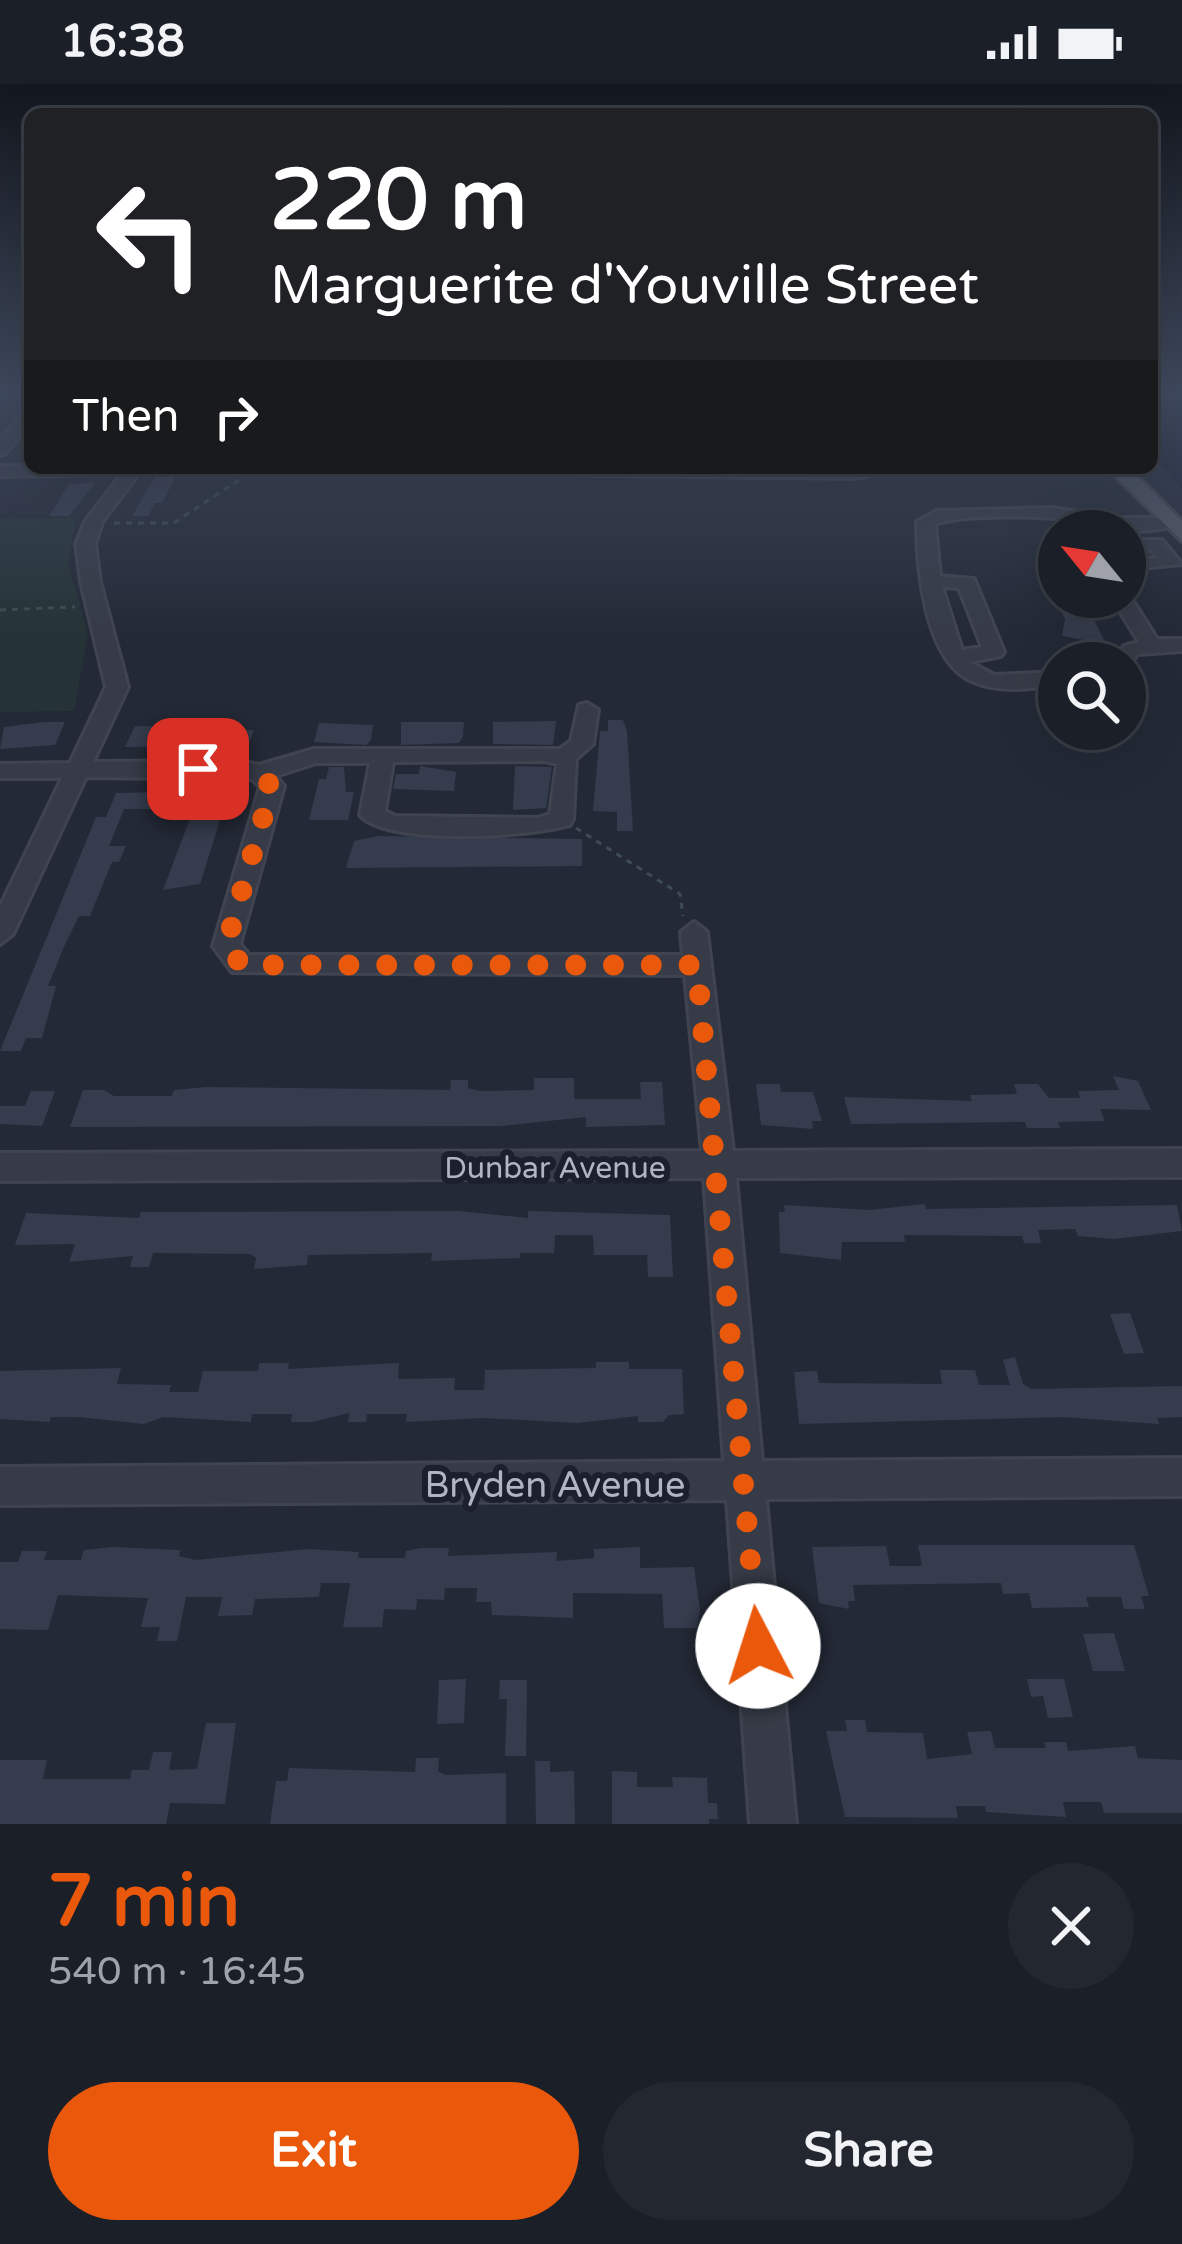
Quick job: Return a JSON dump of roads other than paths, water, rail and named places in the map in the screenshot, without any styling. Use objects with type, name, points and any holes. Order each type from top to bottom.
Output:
[{"type":"main road","points":[[1124,474],[1176,529]]},
{"type":"main road","points":[[1133,474],[1146,497]]},
{"type":"street","points":[[0,934],[9,895],[78,770],[117,687],[116,662],[82,551],[89,530],[130,474]]},
{"type":"street","points":[[1038,515],[937,516],[926,522],[927,581],[958,657],[977,677],[1038,678]]},
{"type":"street","points":[[1146,528],[1176,529]]},
{"type":"street","points":[[927,581],[967,583],[994,652],[958,657]]},
{"type":"street","points":[[1134,618],[1151,645]]},
{"type":"street","points":[[1146,646],[1182,645]]},
{"type":"street","points":[[0,771],[238,768],[260,773],[314,756],[564,757],[582,744],[587,710]]},
{"type":"street","points":[[382,757],[372,814],[392,824],[538,826],[561,819],[564,757]]},
{"type":"street","points":[[260,773],[272,786],[226,946],[242,965],[697,965]]},
{"type":"street","points":[[688,925],[697,965],[719,1168],[773,1824]]},
{"type":"street","name":"Dunbar Avenue","points":[[0,1167],[1182,1163]]},
{"type":"street","name":"Bryden Avenue","points":[[0,1486],[744,1485],[1182,1477]]},
{"type":"water","points":[[1168,473],[1182,473],[1182,489]]}]
